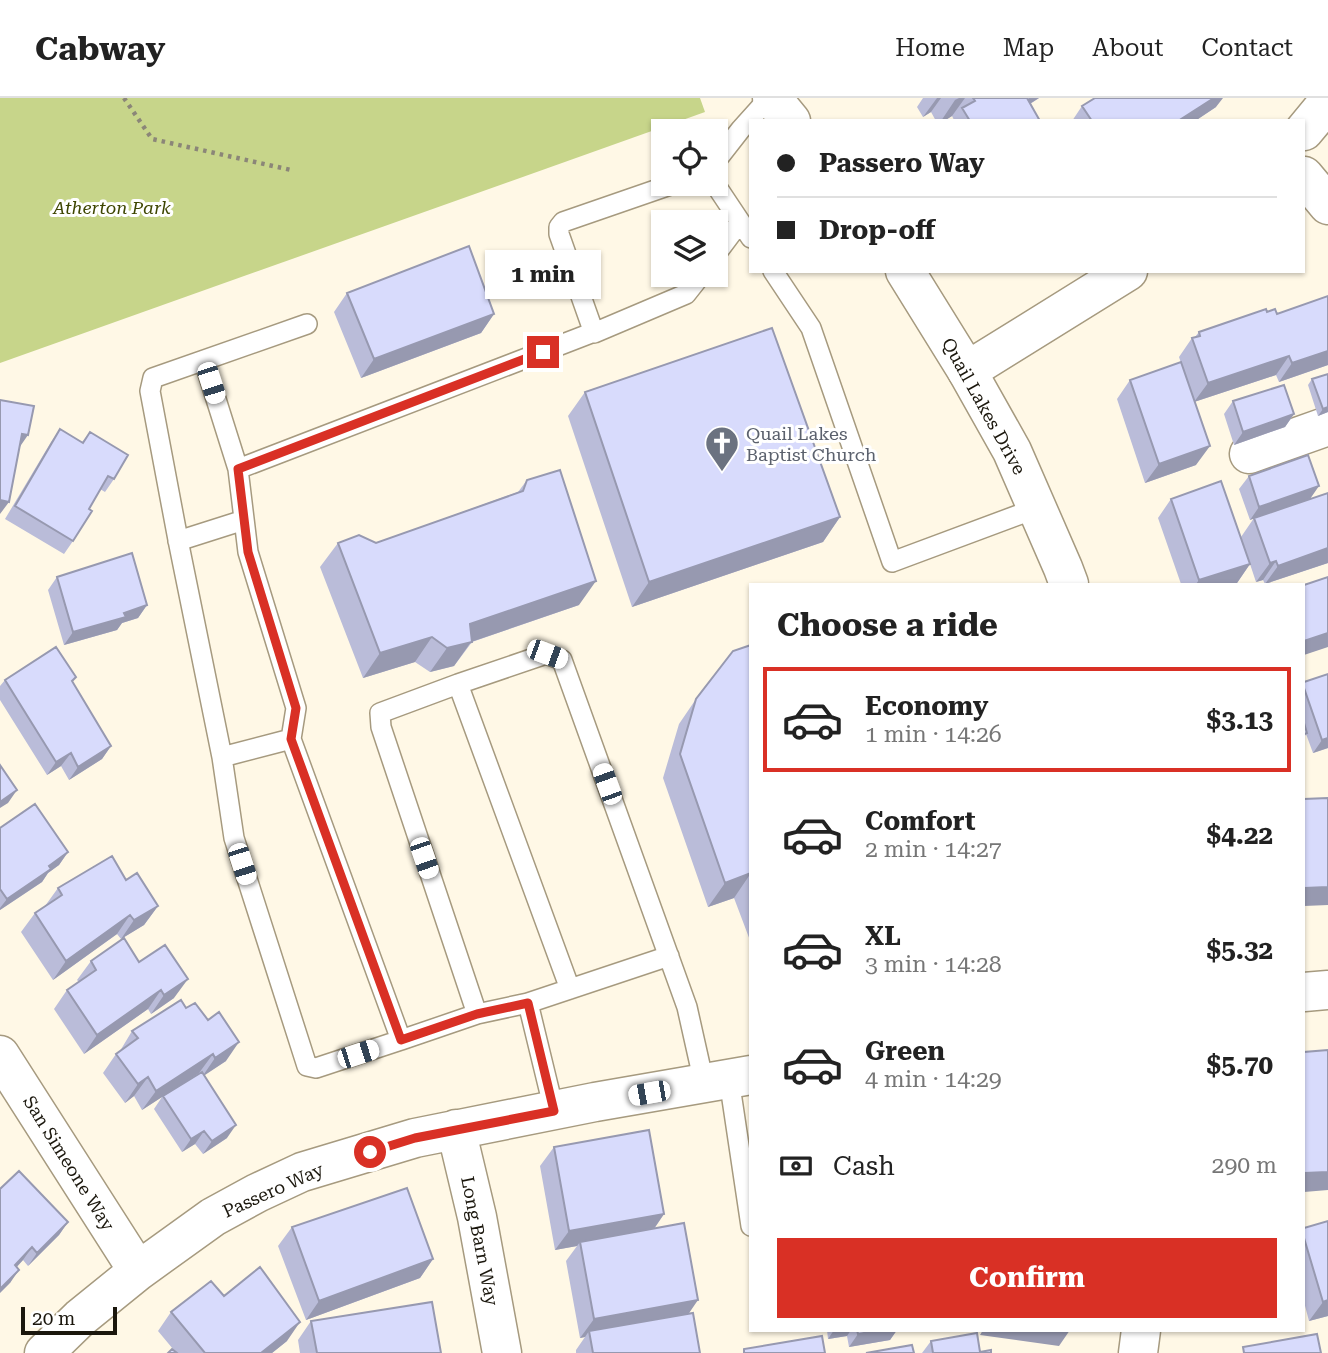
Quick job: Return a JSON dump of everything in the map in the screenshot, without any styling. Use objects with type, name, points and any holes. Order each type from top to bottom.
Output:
[{"type":"street","points":[[770,98],[789,119]]},
{"type":"street","points":[[1305,130],[1328,102]]},
{"type":"street","points":[[1305,177],[1328,205]]},
{"type":"street","name":"Quail Lakes Drive","points":[[906,273],[967,371],[1012,451],[1069,583]]},
{"type":"street","points":[[967,371],[1125,273]]},
{"type":"street","points":[[1249,454],[1328,426]]},
{"type":"street","points":[[1305,992],[1328,990]]},
{"type":"street","name":"San Simeone Way","points":[[0,1055],[138,1271]]},
{"type":"street","name":"Passero Way","points":[[44,1353],[80,1318],[138,1271],[213,1217],[302,1172],[415,1138],[456,1129],[728,1079]]},
{"type":"street","name":"Long Barn Way","points":[[456,1129],[477,1217],[502,1353]]},
{"type":"street","points":[[1138,1353],[1141,1332]]},
{"type":"lane","points":[[750,119],[770,98]]},
{"type":"lane","points":[[728,146],[749,120]]},
{"type":"lane","points":[[594,332],[559,228],[563,222],[651,192]]},
{"type":"lane","points":[[723,196],[745,230],[728,244]]},
{"type":"lane","points":[[774,273],[811,328],[892,562],[1037,508]]},
{"type":"lane","points":[[238,469],[594,332],[686,294],[692,287]]},
{"type":"lane","points":[[307,324],[153,379],[150,391],[222,757],[234,838],[307,1066],[316,1068],[477,1014],[528,1003],[669,956]]},
{"type":"lane","points":[[204,361],[238,469],[248,552],[296,708],[291,739],[401,1040]]},
{"type":"lane","points":[[178,541],[244,520]]},
{"type":"lane","points":[[477,1014],[381,727],[380,713],[547,654],[562,660],[687,1007],[728,1079],[749,1213]]},
{"type":"lane","points":[[458,684],[570,989]]},
{"type":"lane","points":[[222,757],[291,739]]},
{"type":"lane","points":[[528,1003],[554,1111]]},
{"type":"path","points":[[124,98],[152,139],[291,170]]},
{"type":"green space","name":"Atherton Park","points":[[0,98],[700,98],[705,112],[685,119],[651,119],[651,131],[0,363]]},
{"type":"building","points":[[973,98],[1027,98],[1039,119],[969,119],[962,108],[975,101]]},
{"type":"building","points":[[1095,98],[1214,98],[1181,119],[1091,119],[1082,106]]},
{"type":"building","points":[[469,246],[494,314],[374,359],[347,293]]},
{"type":"building","points":[[1328,296],[1328,351],[1292,363],[1289,356],[1208,383],[1192,338],[1200,336],[1199,332],[1266,309],[1267,312],[1275,309],[1277,314]]},
{"type":"building","points":[[772,328],[840,517],[649,582],[585,392]]},
{"type":"building","points":[[1181,362],[1210,446],[1159,464],[1130,380]]},
{"type":"building","points":[[1328,374],[1328,407],[1323,409],[1312,379]]},
{"type":"building","points":[[1284,385],[1294,414],[1243,432],[1233,401]]},
{"type":"building","points":[[0,400],[34,406],[28,435],[22,434],[9,502],[0,500]]},
{"type":"building","points":[[60,429],[83,443],[90,432],[128,455],[114,479],[108,476],[89,509],[92,511],[73,541],[15,506]]},
{"type":"building","points":[[1308,455],[1319,486],[1259,507],[1249,476]]},
{"type":"building","points":[[560,470],[596,581],[470,624],[472,642],[447,648],[432,637],[380,653],[338,543],[359,535],[376,543],[523,491],[527,480]]},
{"type":"building","points":[[1221,481],[1250,564],[1199,580],[1171,499]]},
{"type":"building","points":[[1328,493],[1328,548],[1278,566],[1276,561],[1270,563],[1254,518]]},
{"type":"building","points":[[132,553],[147,605],[124,613],[126,617],[73,632],[57,577]]},
{"type":"building","points":[[1328,577],[1328,633],[1305,641],[1305,585]]},
{"type":"building","points":[[749,646],[749,874],[725,883],[680,754],[696,699],[733,651]]},
{"type":"building","points":[[56,647],[76,677],[72,681],[111,746],[78,767],[71,753],[56,762],[5,680]]},
{"type":"building","points":[[1328,674],[1328,738],[1322,740],[1305,691],[1305,682]]},
{"type":"building","points":[[0,765],[17,790],[0,802]]},
{"type":"building","points":[[1328,798],[1328,887],[1305,888],[1305,799]]},
{"type":"building","points":[[35,804],[68,852],[49,866],[51,869],[7,899],[0,889],[0,828]]},
{"type":"building","points":[[112,856],[126,880],[137,873],[158,906],[134,920],[130,915],[66,961],[35,913],[62,895],[58,888]]},
{"type":"building","points":[[124,938],[139,962],[165,945],[188,979],[164,995],[161,990],[97,1035],[67,990],[96,970],[91,961]]},
{"type":"building","points":[[181,1000],[186,1008],[195,1003],[208,1020],[219,1012],[239,1042],[215,1058],[213,1054],[156,1091],[148,1077],[138,1084],[116,1054],[138,1038],[132,1031]]},
{"type":"building","points":[[1328,1050],[1328,1172],[1305,1173],[1305,1052]]},
{"type":"building","points":[[202,1072],[236,1125],[212,1141],[204,1131],[191,1139],[163,1096]]},
{"type":"building","points":[[649,1130],[664,1214],[569,1231],[554,1147]]},
{"type":"building","points":[[19,1171],[68,1222],[37,1253],[32,1247],[15,1265],[19,1270],[0,1289],[0,1189]]},
{"type":"building","points":[[407,1188],[433,1259],[319,1301],[292,1227]]},
{"type":"building","points":[[1328,1221],[1328,1300],[1323,1302],[1305,1241],[1305,1228]]},
{"type":"building","points":[[684,1223],[698,1300],[594,1319],[580,1242]]},
{"type":"building","points":[[260,1267],[300,1322],[261,1353],[205,1353],[171,1312],[211,1281],[224,1296]]},
{"type":"building","points":[[432,1302],[441,1353],[317,1353],[311,1321]]},
{"type":"building","points":[[693,1313],[700,1353],[593,1353],[589,1331]]},
{"type":"building","points":[[977,1333],[980,1352],[991,1350],[991,1353],[933,1353],[931,1341]]},
{"type":"building","points":[[1317,1334],[1321,1353],[1244,1353],[1243,1347]]},
{"type":"building","points":[[822,1336],[825,1353],[744,1353],[744,1349]]},
{"type":"building","points":[[912,1345],[914,1353],[866,1353]]},
{"type":"place","name":"Quail Lakes Baptist Church","points":[[722,473]]},
{"type":"route","points":[[370,1152],[415,1138],[554,1111],[528,1003],[477,1014],[401,1040],[291,739],[296,708],[248,552],[238,469],[543,352]]}]
